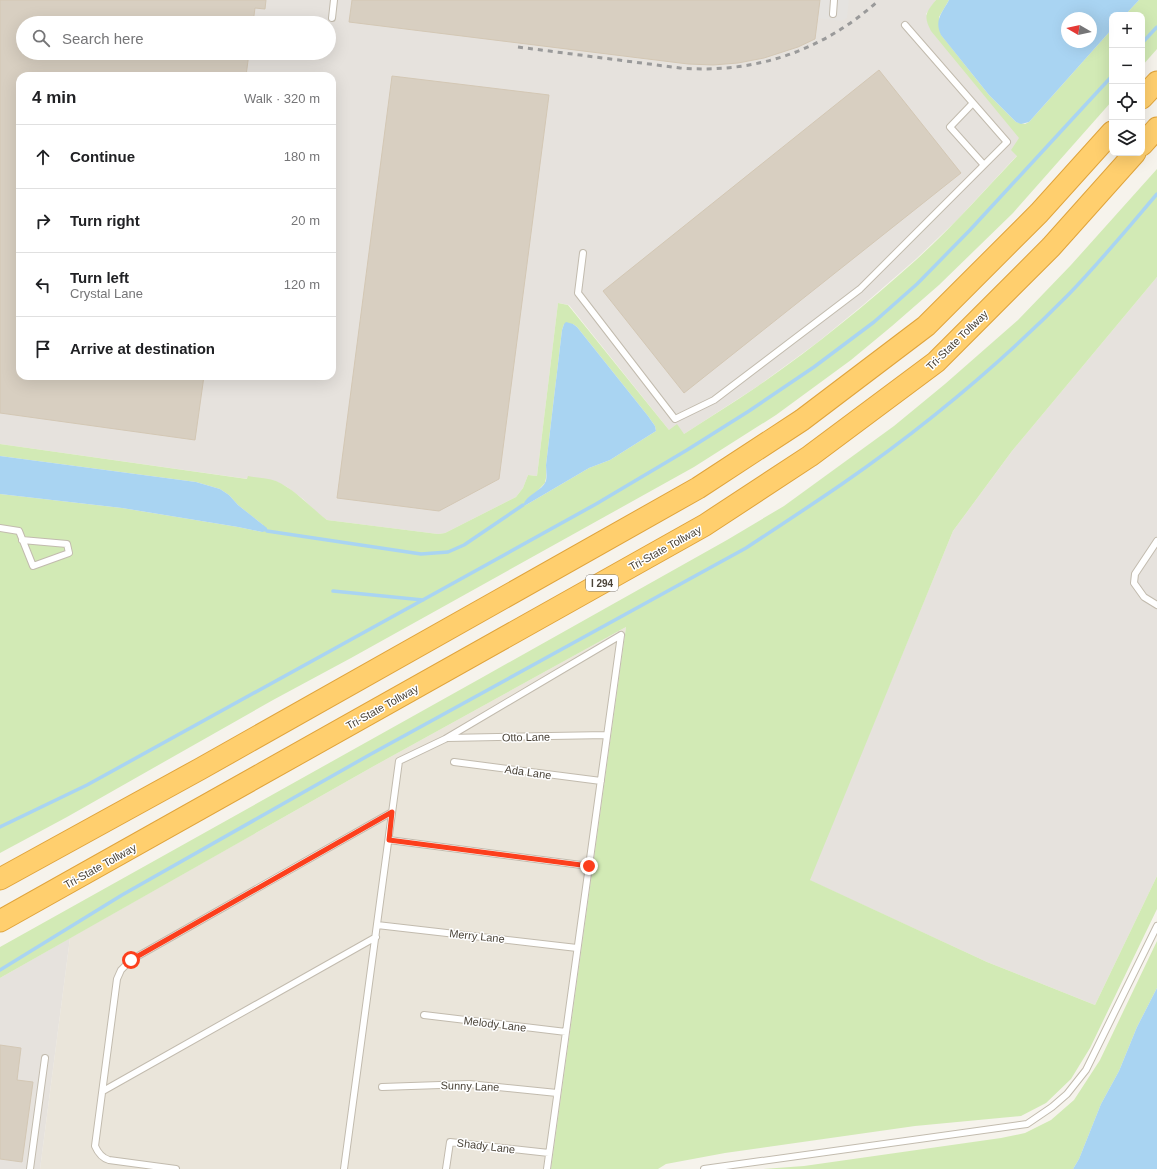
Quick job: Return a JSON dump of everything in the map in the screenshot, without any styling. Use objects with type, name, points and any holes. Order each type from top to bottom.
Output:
[{"type":"highway","points":[[1145,95],[1157,82]]},
{"type":"highway","points":[[1145,142],[1157,128]]},
{"type":"highway","points":[[0,879],[698,488],[802,420],[926,326],[1039,213],[1109,135]]},
{"type":"highway","name":"Tri-State Tollway","points":[[0,921],[705,525],[810,456],[936,362],[1051,247],[1132,156]]},
{"type":"lane","points":[[332,16],[334,0]]},
{"type":"lane","points":[[833,14],[834,0]]},
{"type":"lane","points":[[583,253],[578,293],[675,419],[714,400],[860,289],[1007,142],[905,25]]},
{"type":"lane","points":[[973,102],[950,126],[984,165]]},
{"type":"lane","points":[[0,528],[19,531],[22,540],[33,566],[69,553],[67,544],[22,540]]},
{"type":"lane","points":[[1157,541],[1135,574],[1134,583],[1144,597],[1157,605]]},
{"type":"lane","points":[[344,1169],[399,761],[445,738],[621,635],[547,1169]]},
{"type":"lane","name":"Otto Lane","points":[[445,738],[607,735]]},
{"type":"lane","name":"Ada Lane","points":[[454,762],[601,781]]},
{"type":"lane","points":[[176,1169],[104,1159],[97,1152],[95,1146],[118,980],[121,970],[125,964],[131,960],[392,812]]},
{"type":"lane","points":[[389,840],[589,866]]},
{"type":"lane","name":"Merry Lane","points":[[377,925],[577,948]]},
{"type":"lane","points":[[704,1169],[1028,1124],[1067,1094],[1086,1070],[1157,926]]},
{"type":"lane","points":[[102,1091],[376,937]]},
{"type":"lane","name":"Melody Lane","points":[[424,1015],[566,1032]]},
{"type":"lane","points":[[30,1169],[45,1058]]},
{"type":"lane","name":"Sunny Lane","points":[[382,1087],[469,1084],[558,1092]]},
{"type":"lane","name":"Shady Lane","points":[[446,1169],[450,1142],[549,1153]]},
{"type":"shaded area","points":[[0,0],[936,0],[926,14],[1026,146],[957,220],[916,259],[863,305],[818,342],[758,386],[684,434],[669,430],[569,305],[558,303],[537,476],[528,475],[523,488],[516,497],[445,533],[438,534],[327,520],[287,487],[275,481],[248,477],[248,479],[0,444]]},
{"type":"shaded area","points":[[820,0],[849,0],[847,18],[842,21],[817,18]]},
{"type":"shaded area","points":[[1157,277],[1157,876],[1095,1005],[987,962],[809,880],[953,531],[1012,451]]},
{"type":"shaded area","points":[[626,627],[551,1169],[40,1169],[70,938],[374,766]]},
{"type":"shaded area","points":[[70,938],[40,1169],[0,1169],[0,978]]},
{"type":"green space","points":[[936,0],[949,0],[939,17],[941,35],[989,95],[1016,122],[1025,124],[1029,122],[1095,48],[1097,48],[1097,46],[1109,32],[1109,104],[1013,213],[939,285],[851,360],[776,415],[694,467],[0,853],[0,494],[122,508],[262,532],[263,525],[220,489],[196,482],[0,456],[0,444],[247,479],[248,476],[270,479],[290,489],[327,520],[438,534],[445,533],[516,497],[523,488],[528,475],[537,476],[558,303],[568,305],[669,430],[677,424],[684,434],[779,372],[859,310],[897,277],[968,209],[1017,156],[1011,150],[1019,138],[931,31],[926,18],[928,11]],"holes":[[[564,324],[573,324],[577,327],[648,416],[655,426],[656,431],[610,460],[589,468],[524,505],[545,483],[562,330]]]},
{"type":"green space","points":[[1139,0],[1157,0],[1157,49],[1145,63],[1145,12],[1128,12]]},
{"type":"green space","points":[[1157,169],[1157,277],[1012,451],[953,531],[810,880],[987,962],[1095,1005],[1157,876],[1157,909],[1090,1048],[1071,1079],[1046,1103],[1021,1116],[915,1126],[725,1153],[666,1164],[658,1169],[551,1169],[626,627],[374,766],[0,978],[0,947],[727,540],[784,506],[894,426],[945,384],[1018,320],[1071,265]]},
{"type":"green space","points":[[1157,941],[1157,988],[1137,1027],[1119,1071],[1101,1104],[1079,1159],[1073,1169],[763,1169],[804,1166],[1001,1138],[1025,1133],[1051,1120],[1074,1100],[1100,1060]]},
{"type":"water","points":[[949,0],[1139,0],[1128,12],[1109,12],[1109,32],[1097,46],[1097,12],[1061,12],[1061,48],[1095,48],[1029,122],[1021,124],[1016,122],[989,95],[941,35],[938,25]]},
{"type":"water","points":[[566,322],[577,327],[648,416],[655,426],[656,431],[610,460],[589,468],[526,505],[523,505],[525,501],[546,481],[546,465],[562,330]]},
{"type":"water","points":[[0,456],[196,482],[220,489],[229,495],[238,505],[267,528],[267,531],[262,532],[122,508],[0,494]]},
{"type":"water","points":[[1157,988],[1157,1169],[1073,1169],[1079,1159],[1101,1104],[1119,1071],[1137,1027]]},
{"type":"building","points":[[0,0],[266,0],[265,9],[255,8],[254,16],[16,16],[16,60],[248,60],[247,72],[16,72],[16,380],[203,380],[195,440],[0,413]]},
{"type":"building","points":[[352,0],[820,0],[815,39],[798,47],[764,58],[738,63],[713,65],[688,64],[349,22]]},
{"type":"building","points":[[879,70],[961,173],[684,393],[603,291]]},
{"type":"building","points":[[392,76],[549,95],[499,479],[439,511],[337,498]]},
{"type":"building","points":[[0,1045],[21,1048],[17,1080],[33,1082],[22,1162],[0,1159]]},
{"type":"waterway","points":[[1145,40],[1157,27]]},
{"type":"waterway","points":[[0,827],[87,785],[596,504],[749,411],[814,367],[874,322],[917,284],[970,230],[1109,79]]},
{"type":"waterway","points":[[0,970],[122,895],[371,754],[746,548],[842,484],[902,441],[931,418],[1016,345],[1069,294],[1157,194]]},
{"type":"waterway","points":[[267,531],[421,554],[448,552],[464,545],[523,505]]},
{"type":"waterway","points":[[333,591],[423,600]]},
{"type":"railway","points":[[518,47],[680,68],[708,69],[735,67],[761,63],[811,46],[835,33],[857,18],[879,0]]},
{"type":"route","points":[[131,960],[392,812],[389,840],[589,866]]}]
